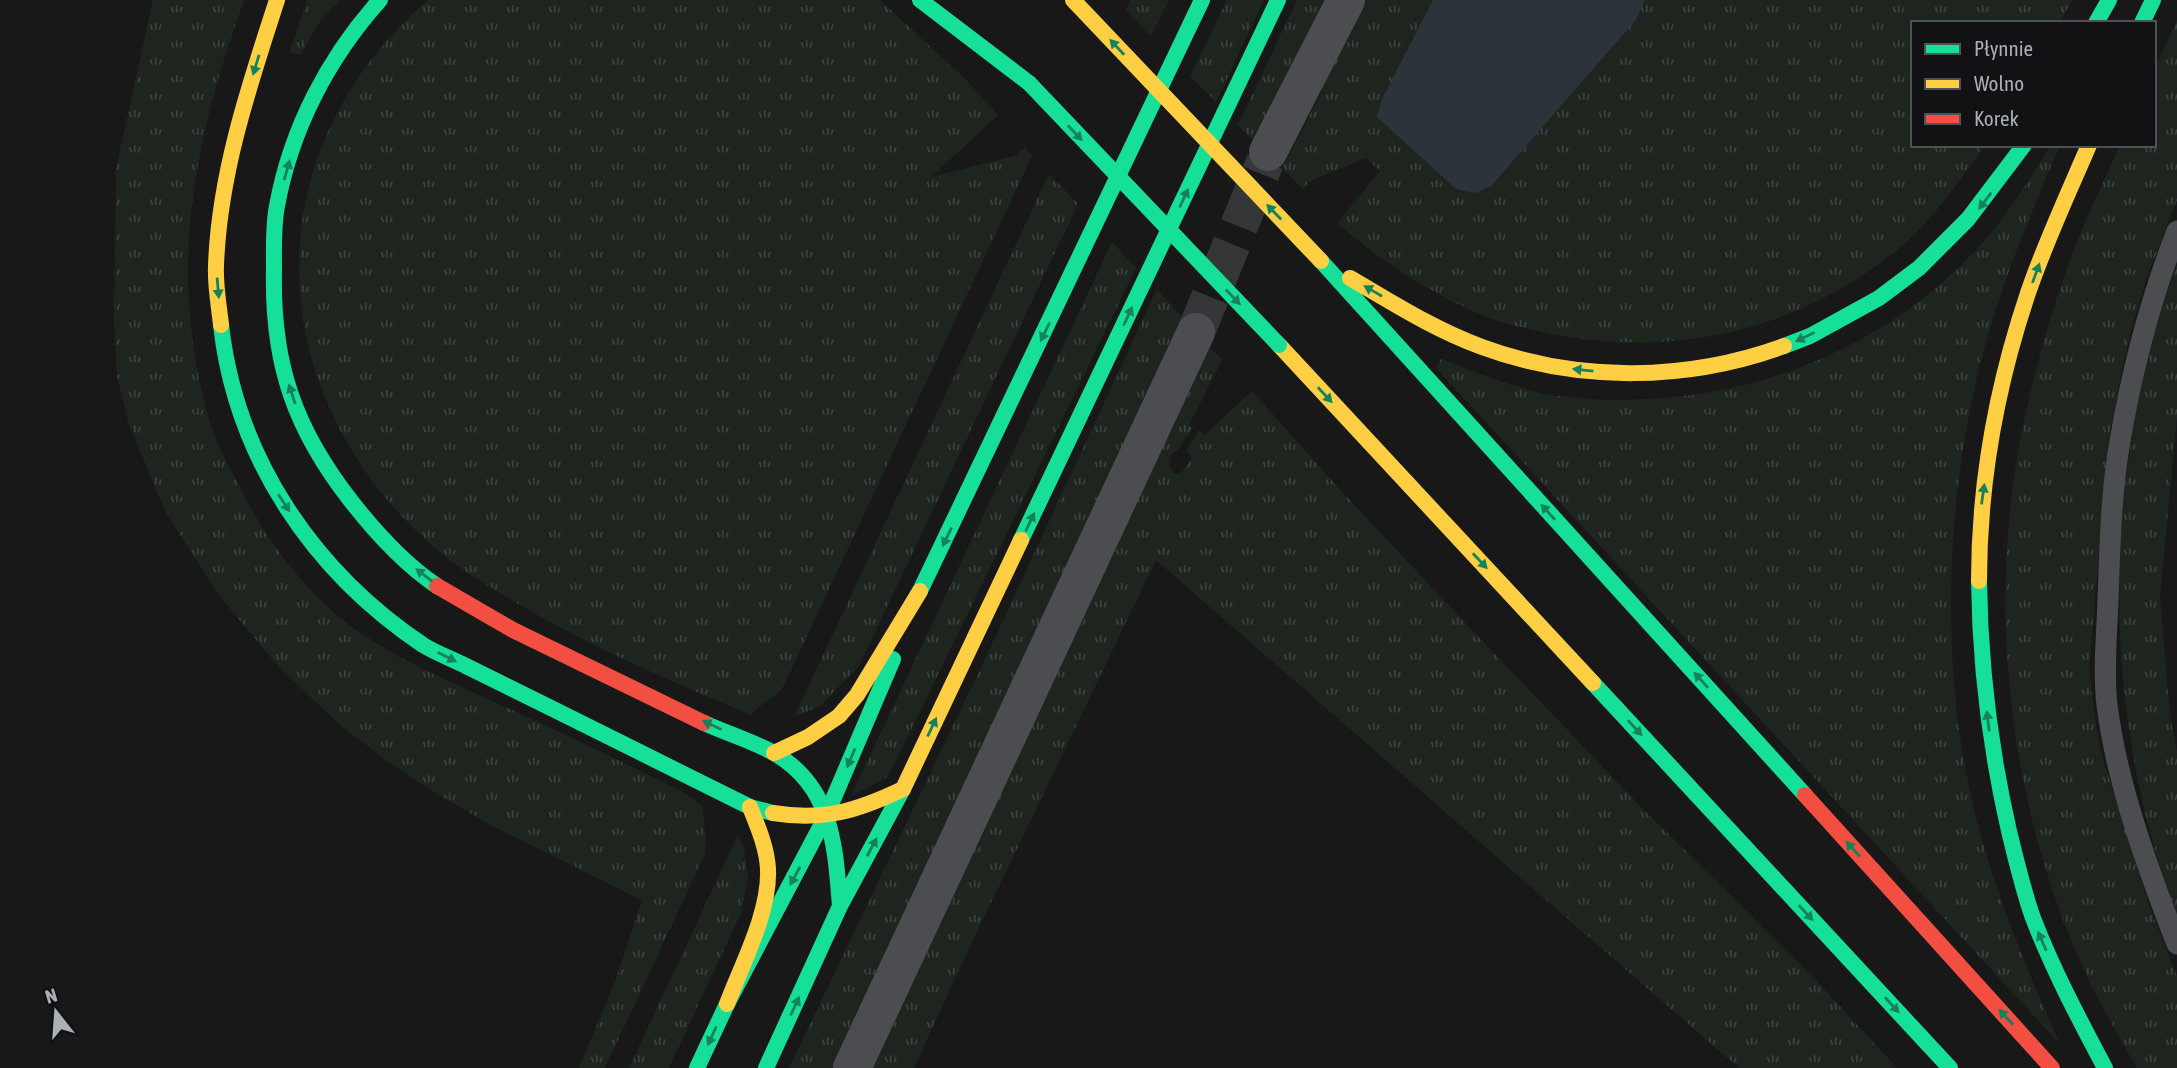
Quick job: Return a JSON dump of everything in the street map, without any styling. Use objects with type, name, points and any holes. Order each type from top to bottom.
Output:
[{"type":"main road","points":[[276,0],[253,72],[228,167],[216,265],[222,339],[238,409],[273,486],[311,544],[344,581],[379,612],[425,646],[750,807],[782,816],[827,816],[869,806],[903,789]]},
{"type":"main road","points":[[380,0],[361,19],[322,79],[296,139],[277,206],[273,265],[275,315],[281,356],[292,396],[307,432],[340,485],[372,528],[422,575],[491,620],[774,754],[805,777],[819,797],[827,816],[836,858],[840,906]]},
{"type":"main road","points":[[920,0],[1028,83]]},
{"type":"main road","points":[[1073,0],[1321,261],[2052,1068]]},
{"type":"main road","points":[[697,1068],[727,1004],[827,816],[925,583],[1202,0]]},
{"type":"main road","points":[[766,1068],[840,906],[903,789],[1278,0]]},
{"type":"main road","points":[[2097,21],[2109,0]]},
{"type":"main road","points":[[2143,21],[2153,0]]},
{"type":"main road","points":[[962,10],[1028,83],[1279,345],[1950,1068]]},
{"type":"main road","points":[[1321,261],[1449,334],[1501,354],[1555,367],[1611,374],[1668,373],[1732,362],[1799,341],[1899,285],[1930,259],[1977,211],[2023,147]]},
{"type":"main road","points":[[2087,147],[2056,220],[2022,312],[1996,414],[1982,502],[1977,588],[1983,681],[1994,769],[2013,850],[2037,929],[2070,1003],[2105,1068]]},
{"type":"main road","points":[[774,754],[808,737],[839,716],[857,695],[925,583]]},
{"type":"main road","points":[[727,1004],[766,896],[768,871],[765,849],[750,807]]},
{"type":"street","points":[[1268,152],[1346,0]]},
{"type":"street","points":[[852,1068],[1196,332]]},
{"type":"lane","points":[[2177,232],[2157,284],[2130,387],[2119,443],[2110,554],[2106,668],[2107,704],[2114,747],[2152,877],[2177,944]]},
{"type":"green space","points":[[153,0],[244,0],[226,52],[200,155],[192,205],[188,257],[189,308],[196,361],[211,426],[228,465],[279,552],[326,605],[381,646],[438,677],[685,793],[703,807],[705,854],[605,1068],[579,1068],[616,979],[642,900],[491,825],[434,792],[340,725],[280,668],[221,598],[165,511],[128,421],[117,376],[114,322],[116,168]]},
{"type":"green space","points":[[307,0],[341,0],[322,18],[300,55],[290,52]]},
{"type":"green space","points":[[428,0],[880,0],[964,78],[998,115],[931,177],[1018,155],[1025,147],[1032,156],[785,683],[751,715],[662,677],[575,635],[464,570],[447,558],[386,498],[340,430],[311,358],[300,282],[305,207],[328,133],[369,63]]},
{"type":"green space","points":[[1131,0],[1169,0],[1151,36],[1126,10]]},
{"type":"green space","points":[[1227,0],[1264,0],[1216,102],[1190,76]]},
{"type":"green space","points":[[1297,0],[1336,0],[1260,147],[1238,125]]},
{"type":"green space","points":[[1363,0],[2072,0],[2061,21],[1911,21],[1911,147],[1984,147],[1933,214],[1909,240],[1858,279],[1818,301],[1776,319],[1733,332],[1689,339],[1599,341],[1505,323],[1450,300],[1371,251],[1337,223],[1380,171],[1366,158],[1310,181],[1303,189],[1282,168],[1322,92],[1324,72]]},
{"type":"green space","points":[[2177,20],[2177,200],[2146,280],[2119,384],[2108,444],[2089,671],[2103,759],[2150,908],[2177,976],[2177,1068],[2137,1068],[2074,948],[2039,845],[2024,782],[2013,719],[2007,654],[2009,525],[2016,462],[2029,399],[2063,281],[2077,242],[2119,147],[2156,147],[2156,66]]},
{"type":"green space","points":[[2050,147],[2059,147],[1999,299],[1973,395],[1954,525],[1952,656],[1961,743],[1977,820],[2000,897],[2060,1044],[1436,368],[1441,359],[1542,393],[1587,399],[1664,398],[1752,383],[1794,370],[1834,353],[1910,308],[1945,280],[1977,249],[2016,199]]},
{"type":"green space","points":[[1049,174],[1078,204],[859,666],[820,706],[794,717]]},
{"type":"green space","points":[[1112,242],[1136,268],[888,777],[851,796]]},
{"type":"green space","points":[[2177,264],[2177,418],[2160,597],[2170,716],[2177,752],[2177,917],[2151,838],[2133,756],[2123,674],[2119,591],[2123,508],[2134,425],[2152,344]]},
{"type":"green space","points":[[1157,289],[1184,319],[845,1068],[789,1068],[985,659]]},
{"type":"green space","points":[[1209,346],[1222,360],[1189,425],[1193,427],[1178,450],[1171,454],[1169,467],[1176,474],[1183,471],[1192,458],[1186,451],[1199,430],[1205,435],[1252,391],[1344,494],[1488,647],[1640,806],[1810,974],[1897,1068],[1739,1068],[1156,560],[914,1068],[873,1068]]},
{"type":"green space","points":[[738,835],[744,848],[748,878],[740,915],[669,1068],[629,1068]]},
{"type":"shaded area","points":[[1433,0],[1645,0],[1635,21],[1491,186],[1476,193],[1456,189],[1377,117],[1381,101]]},
{"type":"tunnel","points":[[1196,332],[1265,162]]},
{"type":"traffic: fast","points":[[380,0],[361,22],[328,70],[292,149],[283,177],[275,221],[275,317],[286,380],[296,409],[316,450],[342,489],[380,536],[413,568],[437,586]]},
{"type":"traffic: fast","points":[[920,0],[1029,83]]},
{"type":"traffic: fast","points":[[920,591],[1202,0]]},
{"type":"traffic: fast","points":[[1021,540],[1278,0]]},
{"type":"traffic: fast","points":[[2097,21],[2109,0]]},
{"type":"traffic: fast","points":[[2143,21],[2153,0]]},
{"type":"traffic: fast","points":[[1029,83],[1279,345]]},
{"type":"traffic: fast","points":[[1784,346],[1810,336],[1879,298],[1919,268],[1968,219],[2022,147]]},
{"type":"traffic: fast","points":[[1321,261],[1805,795]]},
{"type":"traffic: fast","points":[[221,325],[229,374],[243,421],[286,507],[315,546],[347,582],[383,615],[433,651],[750,807],[773,813]]},
{"type":"traffic: fast","points":[[1979,581],[1981,644],[1991,738],[2020,875],[2033,918],[2049,956],[2105,1068]]},
{"type":"traffic: fast","points":[[697,1068],[727,1004],[826,816],[893,659]]},
{"type":"traffic: fast","points":[[1593,683],[1950,1068]]},
{"type":"traffic: fast","points":[[704,723],[774,753],[794,767],[808,783],[827,820],[836,862],[840,906]]},
{"type":"traffic: fast","points":[[766,1068],[840,906],[903,789]]},
{"type":"traffic: slow","points":[[221,325],[216,273],[223,198],[237,131],[277,0]]},
{"type":"traffic: slow","points":[[1073,0],[1321,261]]},
{"type":"traffic: slow","points":[[1979,581],[1986,472],[2007,363],[2035,274],[2088,147]]},
{"type":"traffic: slow","points":[[1350,278],[1448,333],[1519,359],[1557,367],[1595,372],[1672,371],[1747,358],[1784,346]]},
{"type":"traffic: slow","points":[[1279,345],[1593,683]]},
{"type":"traffic: slow","points":[[773,813],[824,815],[855,808],[903,789],[1021,540]]},
{"type":"traffic: slow","points":[[774,753],[808,737],[839,716],[857,695],[920,591]]},
{"type":"traffic: slow","points":[[727,1004],[754,938],[765,903],[767,886],[766,853],[750,807]]},
{"type":"traffic: jam","points":[[437,586],[513,630],[704,723]]},
{"type":"traffic: jam","points":[[1805,795],[2052,1068]]}]
